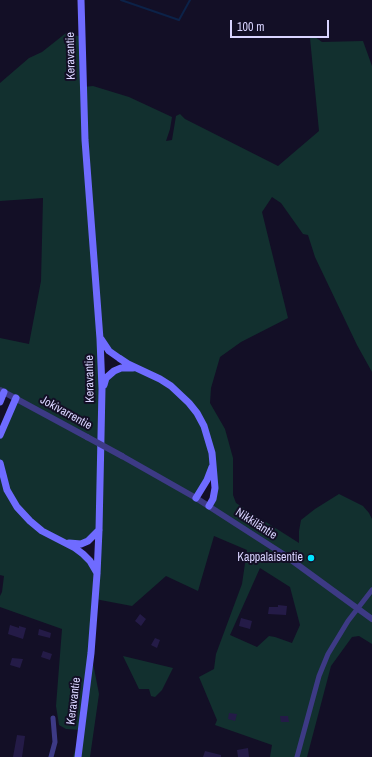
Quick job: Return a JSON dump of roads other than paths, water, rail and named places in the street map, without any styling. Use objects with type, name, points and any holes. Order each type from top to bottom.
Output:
[{"type":"main road","name":"Keravantie","points":[[78,757],[91,653],[97,574],[102,389],[100,339],[85,140],[81,0]]},
{"type":"main road","points":[[100,339],[109,351],[123,361],[171,386],[189,403],[204,426],[209,439],[215,490],[214,499],[209,506]]},
{"type":"main road","points":[[102,389],[106,378],[114,371],[129,367],[136,368]]},
{"type":"main road","points":[[0,402],[2,391]]},
{"type":"main road","points":[[0,435],[16,398]]},
{"type":"main road","points":[[0,463],[7,490],[17,507],[42,531],[66,543],[83,554],[90,561],[97,574]]},
{"type":"main road","points":[[196,498],[210,474],[213,463]]},
{"type":"main road","points":[[66,543],[81,544],[88,541],[99,530]]},
{"type":"street","name":"Jokivarrentie","points":[[2,391],[122,456]]},
{"type":"street","name":"Nikkiläntie","points":[[122,456],[196,498],[283,554],[372,619]]},
{"type":"street","points":[[297,757],[319,676],[328,654],[357,608],[372,590]]},
{"type":"street","points":[[51,757],[55,742],[53,718]]},
{"type":"waterway","points":[[121,0],[179,20],[190,0]]},
{"type":"place","name":"Kappalaisentie","points":[[311,558]]}]
